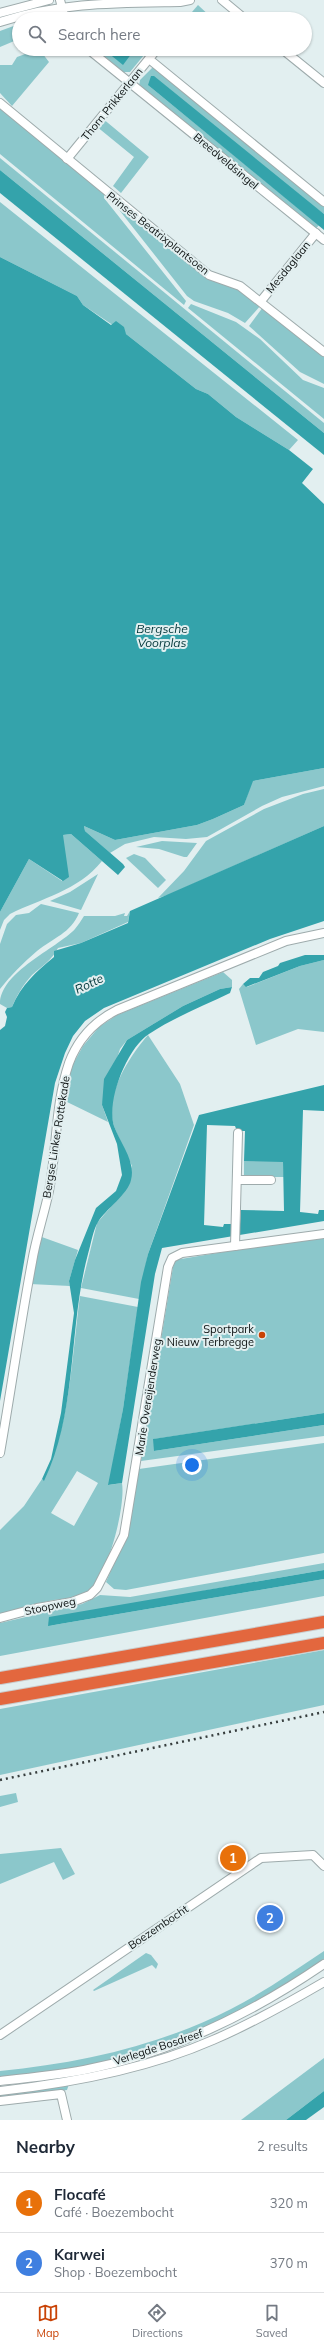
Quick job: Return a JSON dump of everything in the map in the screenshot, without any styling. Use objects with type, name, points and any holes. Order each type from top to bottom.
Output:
[{"type":"highway","points":[[0,1678],[324,1622]]},
{"type":"highway","points":[[0,1699],[324,1643]]},
{"type":"street","points":[[0,13],[49,0]]},
{"type":"street","points":[[33,12],[61,3],[180,2],[190,0]]},
{"type":"street","points":[[222,0],[237,12]]},
{"type":"street","points":[[0,22],[12,18]]},
{"type":"street","name":"Breedveldsingel","points":[[96,56],[324,240]]},
{"type":"street","name":"Thorn Prikkerlaan","points":[[67,159],[128,82],[151,56]]},
{"type":"street","points":[[291,56],[324,83]]},
{"type":"street","points":[[149,59],[324,202]]},
{"type":"street","name":"Prinses Beatrixplantsoen","points":[[0,103],[209,275],[240,286],[324,352]]},
{"type":"street","name":"Mesdaglaan","points":[[261,301],[316,233]]},
{"type":"street","name":"Bergse Linker Rottekade","points":[[0,1453],[33,1257],[49,1191],[60,1103],[70,1062],[76,1049],[98,1022],[117,1010],[286,941],[324,933]]},
{"type":"street","points":[[235,1246],[238,1133]]},
{"type":"street","points":[[237,1180],[271,1180]]},
{"type":"street","name":"Marie Overeijenderweg","points":[[97,1588],[124,1535],[170,1261],[176,1255],[182,1253],[324,1234]]},
{"type":"street","name":"Stoopweg","points":[[0,1618],[83,1599],[97,1588]]},
{"type":"street","name":"Boezembocht","points":[[0,2035],[261,1858],[313,1855],[324,1866]]},
{"type":"street","name":"Verlegde Bosdreef","points":[[0,2081],[84,2070],[172,2046],[216,2027],[252,2008],[324,1964]]},
{"type":"street","name":"Verlegde Bosdreef","points":[[0,2091],[80,2079],[122,2070],[190,2049],[212,2041],[280,2008],[324,1982]]},
{"type":"street","points":[[0,2101],[61,2094],[67,2120]]},
{"type":"shaded area","points":[[198,5],[206,12],[192,12]]},
{"type":"shaded area","points":[[12,27],[12,42],[0,47],[0,31]]},
{"type":"shaded area","points":[[44,56],[49,62],[12,106],[0,93],[0,65],[12,65],[17,57]]},
{"type":"shaded area","points":[[104,56],[143,56],[130,72],[123,72]]},
{"type":"shaded area","points":[[153,67],[324,207],[324,214],[148,85],[319,225],[315,230],[139,86],[140,80]]},
{"type":"shaded area","points":[[0,108],[104,193],[104,198],[186,301],[184,305],[0,154]]},
{"type":"shaded area","points":[[102,118],[149,157],[121,193],[113,186],[134,157],[96,126]]},
{"type":"shaded area","points":[[0,158],[324,423],[324,433],[0,170]]},
{"type":"shaded area","points":[[109,197],[206,277],[242,290],[261,305],[245,323],[228,313],[194,301],[187,296]]},
{"type":"shaded area","points":[[0,202],[298,440],[289,450],[236,417],[208,394],[196,389],[126,334],[83,305],[77,296],[0,257]]},
{"type":"shaded area","points":[[191,304],[236,322],[260,339],[303,380],[324,388],[324,419],[188,308]]},
{"type":"shaded area","points":[[263,307],[324,357],[324,384],[300,372],[249,326]]},
{"type":"shaded area","points":[[324,768],[324,786],[282,797],[262,806],[207,837],[186,839],[154,837],[125,844],[110,853],[85,831],[84,826],[115,840],[197,825],[244,805],[252,781]]},
{"type":"shaded area","points":[[324,789],[324,826],[168,895],[158,898],[184,871],[206,841],[264,809],[303,794]]},
{"type":"shaded area","points":[[71,834],[102,861],[82,880],[71,887],[10,914],[4,920],[0,930],[0,912],[29,859],[62,881],[63,835]]},
{"type":"shaded area","points":[[162,841],[197,843],[187,857],[159,849],[136,847]]},
{"type":"shaded area","points":[[134,854],[145,858],[166,880],[158,888],[126,858]]},
{"type":"shaded area","points":[[98,874],[81,910],[50,901],[70,892]]},
{"type":"shaded area","points":[[41,904],[79,913],[71,926],[61,935],[43,946],[13,974],[0,989],[0,944],[7,924],[16,915],[29,913]]},
{"type":"shaded area","points":[[130,911],[128,922],[81,943],[58,948],[50,959],[32,975],[18,994],[12,1007],[7,1008],[0,1004],[2,992],[19,971],[66,937],[75,929],[84,916],[115,916],[125,913],[124,916],[127,916]]},
{"type":"shaded area","points":[[324,960],[324,1032],[298,1029],[256,1045],[239,989],[243,984],[247,987],[300,966]]},
{"type":"shaded area","points":[[223,972],[232,980],[232,987],[220,989],[183,1006],[127,1040],[120,1049],[102,1105],[108,1122],[65,1101],[72,1066],[83,1046],[99,1027],[117,1015]]},
{"type":"shaded area","points":[[148,1035],[180,1084],[194,1125],[148,1254],[139,1299],[81,1288],[97,1223],[121,1195],[132,1166],[114,1126],[112,1102],[115,1089],[126,1065]]},
{"type":"shaded area","points":[[244,1161],[283,1161],[284,1177],[244,1177]]},
{"type":"shaded area","name":"Sportpark Nieuw Terbregge","points":[[324,1235],[324,1413],[154,1439],[154,1451],[324,1425],[324,1436],[141,1461],[175,1260]]},
{"type":"shaded area","points":[[39,1236],[78,1250],[69,1281],[70,1286],[30,1284]]},
{"type":"shaded area","points":[[80,1296],[138,1307],[123,1409],[109,1485],[122,1483],[121,1509],[118,1526],[107,1562],[100,1577],[92,1589],[84,1596],[53,1600],[0,1614],[0,1530],[24,1506],[42,1479],[43,1480],[52,1460],[59,1438],[69,1391]],"holes":[[[77,1471],[98,1483],[74,1526],[51,1513]]]},
{"type":"shaded area","points":[[324,1443],[324,1553],[126,1590],[114,1589],[106,1582],[127,1533],[139,1469]]},
{"type":"shaded area","points":[[324,1563],[324,1570],[208,1590],[48,1626],[324,1579],[324,1596],[0,1656],[0,1623],[82,1604],[100,1595],[130,1597]]},
{"type":"shaded area","points":[[324,1650],[324,1705],[0,1775],[0,1709]]},
{"type":"shaded area","points":[[16,1793],[18,1802],[0,1807],[0,1796]]},
{"type":"shaded area","points":[[61,1848],[75,1874],[63,1880],[54,1862],[0,1884],[0,1854]]},
{"type":"shaded area","points":[[324,1951],[324,1961],[297,1979],[240,2012],[179,2040],[148,2051],[84,2067],[0,2078],[0,2071],[30,2068],[89,2058],[147,2043],[176,2033],[204,2022],[255,1996]]},
{"type":"shaded area","points":[[146,1953],[151,1955],[158,1964],[156,1969],[152,1965],[94,1991],[93,1990]]},
{"type":"shaded area","points":[[324,2058],[324,2091],[286,2120],[241,2120]]},
{"type":"shaded area","points":[[69,2084],[67,2090],[0,2100],[0,2094]]},
{"type":"water","points":[[112,56],[130,56],[123,65]]},
{"type":"water","points":[[151,76],[154,76],[324,214],[324,230],[148,85]]},
{"type":"water","points":[[0,170],[324,433],[324,455],[0,193]]},
{"type":"water","name":"Bergsche Voorplas","points":[[0,257],[77,296],[83,305],[111,325],[116,321],[124,327],[126,334],[196,389],[208,394],[236,417],[289,450],[313,469],[302,483],[324,504],[324,768],[253,781],[244,805],[197,825],[115,840],[84,826],[85,831],[123,864],[125,867],[118,875],[71,834],[63,835],[69,877],[63,881],[29,859],[0,912]]},
{"type":"water","name":"Rotte","points":[[324,826],[324,921],[270,939],[104,1008],[85,1021],[73,1036],[65,1053],[55,1083],[0,1401],[0,1030],[5,1026],[7,1017],[5,1012],[7,1008],[12,1007],[24,985],[54,957],[54,951],[81,943],[128,923],[130,911]]},
{"type":"water","points":[[305,955],[324,955],[324,960],[300,966],[246,987],[243,984],[250,978],[259,978],[263,972],[278,966],[280,963]]},
{"type":"water","points":[[232,987],[230,993],[178,1017],[149,1034],[133,1051],[120,1076],[113,1103],[112,1115],[114,1126],[127,1152],[132,1173],[131,1180],[126,1191],[98,1222],[93,1233],[77,1311],[68,1398],[55,1454],[44,1481],[42,1479],[51,1459],[61,1413],[74,1313],[69,1281],[75,1260],[96,1208],[116,1191],[122,1175],[117,1144],[102,1105],[104,1079],[127,1040],[183,1006],[220,989]]},
{"type":"water","points":[[324,1085],[324,1111],[303,1110],[300,1212],[318,1214],[319,1210],[324,1210],[324,1221],[162,1248],[155,1274],[122,1483],[108,1485],[123,1409],[141,1282],[148,1254],[199,1115]],"holes":[[[207,1125],[235,1126],[237,1131],[245,1131],[244,1161],[283,1162],[284,1211],[241,1210],[240,1224],[224,1224],[223,1227],[204,1225]]]},
{"type":"water","points":[[324,1413],[324,1425],[154,1451],[153,1439]]},
{"type":"water","points":[[324,1570],[324,1579],[48,1626],[49,1617]]},
{"type":"water","points":[[324,2091],[324,2107],[306,2120],[286,2120]]},
{"type":"railway","points":[[0,1780],[324,1712]]},
{"type":"place","name":"Sportpark Nieuw Terbregge","points":[[262,1335]]},
{"type":"place","name":"Flocafé","points":[[233,1858]]},
{"type":"place","name":"Karwei","points":[[270,1918]]}]
